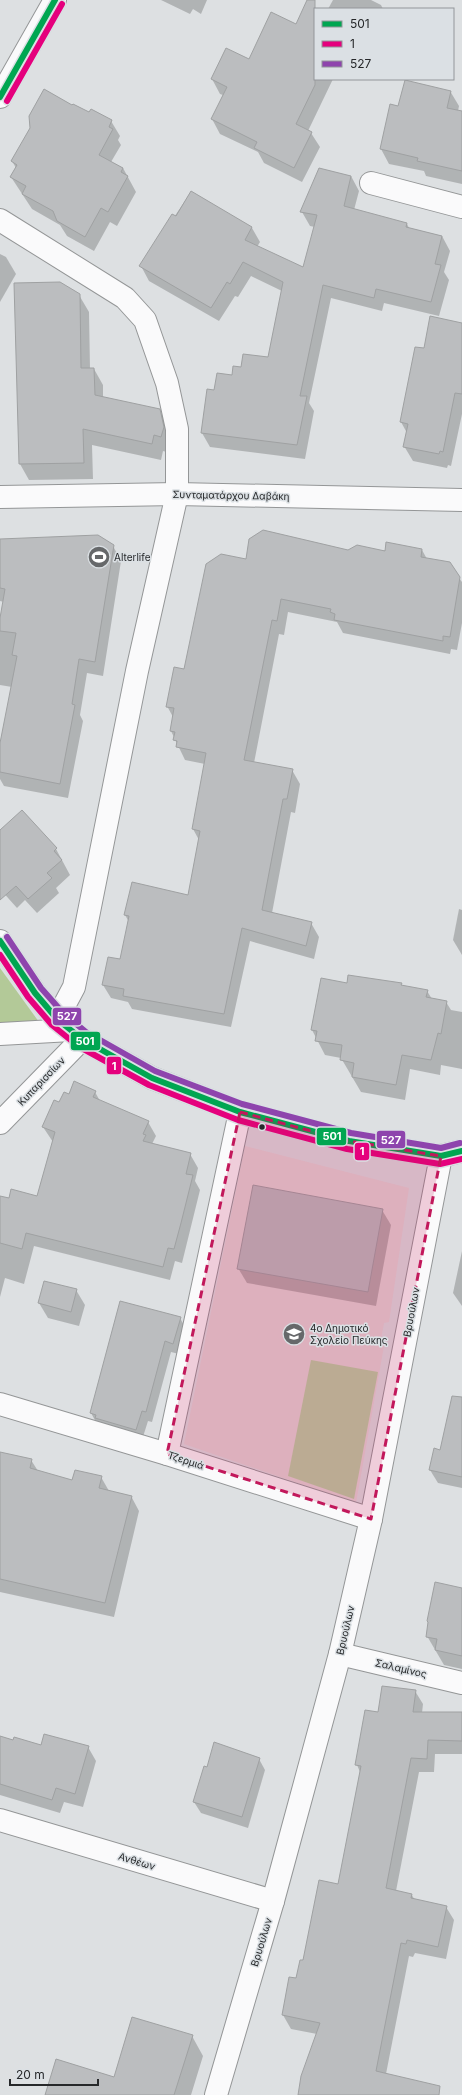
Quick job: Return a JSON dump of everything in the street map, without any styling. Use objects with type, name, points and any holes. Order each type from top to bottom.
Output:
[{"type":"street","points":[[0,97],[55,0]]},
{"type":"street","points":[[371,183],[462,207]]},
{"type":"street","name":"Κυπαρισσίων","points":[[0,220],[125,298],[145,320],[167,383],[177,429],[177,494],[137,671],[74,987],[70,1029],[0,1123]]},
{"type":"street","name":"Συνταματάρχου Δαβάκη","points":[[0,497],[177,494],[462,500]]},
{"type":"street","points":[[0,941],[35,993],[70,1029],[152,1078],[240,1112],[348,1141],[452,1154]]},
{"type":"street","points":[[0,1034],[70,1029]]},
{"type":"street","points":[[167,1454],[240,1112]]},
{"type":"street","name":"Βρυούλων","points":[[216,2095],[273,1902],[340,1654],[452,1154]]},
{"type":"street","name":"Τζερμιά","points":[[0,1404],[167,1454],[371,1519]]},
{"type":"street","name":"Σαλαμίνος","points":[[340,1654],[462,1683]]},
{"type":"street","name":"Ανθέων","points":[[0,1820],[273,1902]]},
{"type":"highlighted area","points":[[240,1112],[349,1141],[441,1156],[371,1519],[167,1454]]},
{"type":"shaded area","name":"4o Δημοτικό Σχολείο Πεύκης","points":[[245,1146],[409,1188],[389,1322],[384,1323],[380,1344],[384,1346],[356,1503],[184,1444]]},
{"type":"green space","points":[[0,968],[39,1022],[0,1024]]},
{"type":"green space","points":[[311,1360],[378,1372],[354,1499],[288,1476]]},
{"type":"building","points":[[307,0],[315,0],[315,85],[296,124],[312,132],[294,168],[254,148],[257,142],[211,119],[227,87],[211,79],[226,48],[249,59],[271,12],[296,24]]},
{"type":"building","points":[[405,80],[451,91],[447,108],[462,111],[462,171],[417,161],[418,158],[380,149],[390,104],[398,106]]},
{"type":"building","points":[[44,89],[72,105],[73,104],[89,112],[91,109],[112,120],[109,127],[113,129],[99,155],[123,168],[121,172],[128,176],[108,212],[101,208],[85,237],[57,221],[53,211],[22,194],[26,186],[10,177],[17,165],[11,161],[30,128],[29,116]]},
{"type":"building","points":[[319,168],[351,176],[344,206],[407,223],[406,227],[442,236],[435,264],[441,265],[431,302],[376,289],[374,298],[323,285],[300,396],[307,396],[297,445],[201,433],[207,389],[214,390],[217,373],[232,375],[233,366],[241,367],[243,354],[268,357],[283,282],[243,262],[230,284],[227,282],[211,308],[139,266],[172,214],[176,216],[191,191],[252,227],[245,240],[303,267],[317,215],[300,212]]},
{"type":"building","points":[[60,282],[80,294],[81,368],[94,368],[95,395],[160,409],[164,427],[161,437],[154,435],[152,444],[83,429],[84,463],[19,464],[14,283]]},
{"type":"building","points":[[430,316],[462,323],[462,394],[455,393],[443,452],[440,451],[439,454],[403,447],[408,424],[400,422],[415,347],[424,348]]},
{"type":"building","points":[[263,530],[348,550],[357,545],[385,551],[386,542],[422,549],[421,557],[450,562],[460,577],[450,637],[443,636],[443,641],[334,620],[335,614],[330,612],[331,609],[281,599],[277,621],[272,620],[244,760],[293,769],[287,799],[283,799],[262,910],[312,922],[306,946],[242,928],[224,1014],[123,996],[124,989],[102,985],[108,957],[120,959],[129,916],[124,915],[132,882],[188,895],[200,831],[192,829],[206,753],[176,747],[177,741],[173,740],[175,732],[170,731],[174,708],[166,707],[174,667],[184,669],[206,564],[221,554],[246,559],[249,539]]},
{"type":"building","points":[[98,535],[114,545],[95,662],[79,659],[72,704],[75,705],[60,784],[0,772],[0,743],[17,656],[12,655],[16,633],[0,631],[0,618],[5,589],[0,588],[0,539]]},
{"type":"building","points":[[22,810],[57,848],[54,851],[62,860],[47,873],[52,878],[28,899],[16,886],[0,900],[0,830]]},
{"type":"building","points":[[348,975],[402,983],[401,985],[428,990],[426,997],[447,1001],[441,1034],[438,1033],[431,1060],[402,1055],[396,1085],[352,1077],[354,1063],[340,1060],[342,1045],[315,1041],[317,1031],[311,1030],[321,978],[347,983]]},
{"type":"building","points":[[74,1081],[96,1091],[93,1097],[149,1121],[143,1134],[146,1135],[143,1141],[191,1153],[186,1174],[193,1175],[174,1249],[168,1248],[163,1267],[26,1233],[22,1249],[0,1243],[0,1196],[9,1198],[11,1189],[37,1196],[55,1132],[42,1127],[54,1100],[59,1102],[64,1092],[69,1094]]},
{"type":"building","points":[[253,1185],[383,1209],[368,1292],[237,1269]]},
{"type":"building","points":[[44,1281],[77,1289],[71,1312],[38,1303]]},
{"type":"building","points":[[120,1301],[181,1317],[173,1344],[165,1341],[146,1412],[142,1411],[136,1430],[95,1418],[96,1415],[90,1413]]},
{"type":"building","points":[[452,1396],[462,1397],[462,1477],[429,1470],[434,1448],[440,1450]]},
{"type":"building","points":[[0,1452],[32,1459],[30,1468],[72,1480],[75,1470],[102,1476],[99,1488],[132,1496],[105,1603],[0,1579]]},
{"type":"building","points":[[435,1582],[462,1588],[462,1656],[435,1650],[437,1639],[426,1637],[427,1621]]},
{"type":"building","points":[[382,1686],[416,1690],[413,1712],[462,1712],[462,1741],[428,1740],[427,1759],[411,1758],[386,1888],[412,1894],[411,1898],[447,1906],[438,1947],[407,1940],[406,1944],[401,1943],[376,2071],[440,2086],[439,2095],[298,2095],[301,2076],[320,2023],[282,2015],[289,1977],[296,1978],[300,1960],[303,1960],[319,1880],[338,1884],[361,1766],[355,1765],[365,1710],[378,1712]]},
{"type":"building","points":[[44,1734],[89,1746],[75,1794],[56,1788],[52,1800],[0,1784],[0,1736],[13,1740],[14,1737],[41,1745]]},
{"type":"building","points":[[214,1742],[260,1758],[242,1817],[193,1802],[204,1766],[207,1767]]},
{"type":"building","points":[[132,2017],[193,2035],[174,2095],[45,2095],[56,2059],[114,2077]]},
{"type":"transit line","name":"501","points":[[0,97],[55,0]]},
{"type":"transit line","name":"1","points":[[7,101],[62,4]]},
{"type":"transit line","name":"527","points":[[7,937],[41,988],[63,1013],[86,1032],[155,1071],[242,1104],[351,1133],[441,1148],[460,1143]]},
{"type":"transit line","name":"501","points":[[0,941],[35,993],[57,1019],[82,1039],[152,1078],[240,1112],[349,1141],[441,1156],[462,1151]]},
{"type":"transit line","name":"1","points":[[0,955],[28,997],[52,1025],[78,1046],[149,1085],[238,1120],[347,1149],[440,1164],[462,1159]]},
{"type":"place","name":"Alterlife","points":[[99,557]]},
{"type":"place","name":"4o Δημοτικό Σχολείο Πεύκης","points":[[294,1334]]}]
